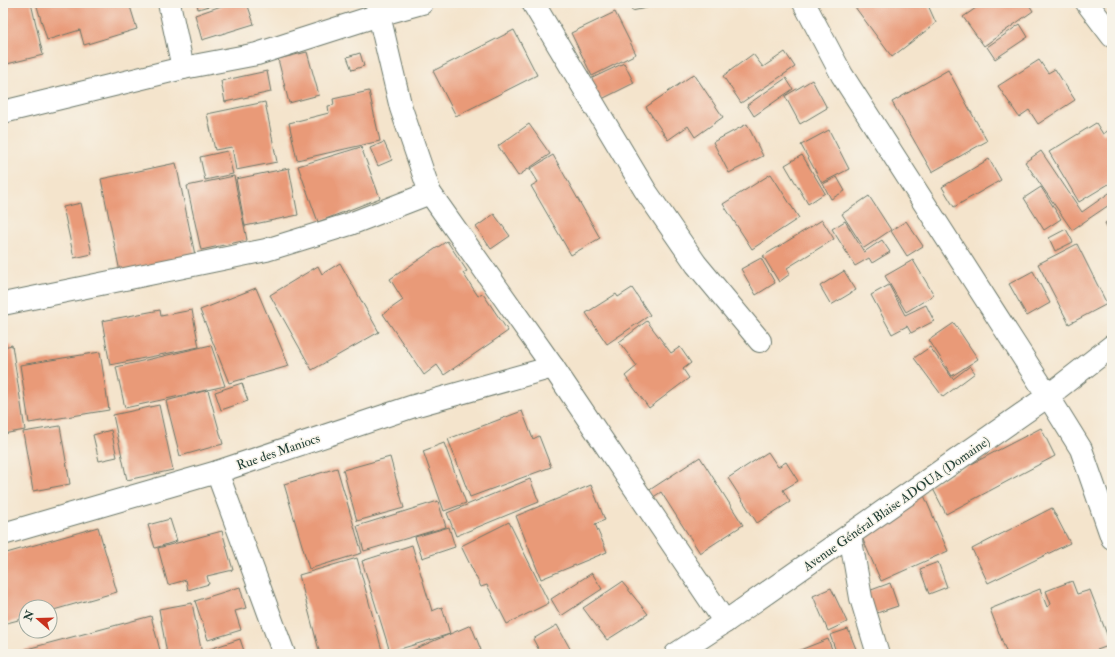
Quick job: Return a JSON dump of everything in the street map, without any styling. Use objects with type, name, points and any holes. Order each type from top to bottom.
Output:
[{"type":"street","points":[[169,3],[183,68]]},
{"type":"street","points":[[3,112],[183,68],[257,54],[378,9],[422,3]]},
{"type":"street","points":[[533,3],[645,190],[696,264],[760,341]]},
{"type":"street","points":[[804,3],[842,75],[1081,449],[1112,538]]},
{"type":"street","points":[[1090,4],[1112,36]]},
{"type":"street","points":[[378,9],[401,108],[430,194],[553,367],[725,622]]},
{"type":"street","points":[[3,304],[266,250],[350,224],[430,194]]},
{"type":"street","name":"Avenue Général Blaise ADOUA (Domaine)","points":[[676,654],[725,622],[1048,396],[1112,346]]},
{"type":"street","name":"Rue des Maniocs","points":[[3,534],[217,472],[414,406],[553,367]]},
{"type":"street","points":[[217,472],[284,654]]},
{"type":"street","points":[[850,535],[861,598],[878,654]]},
{"type":"building","points":[[3,3],[31,3],[43,55],[3,65]]},
{"type":"building","points":[[36,3],[129,3],[137,29],[84,45],[80,30],[47,40]]},
{"type":"building","points":[[197,3],[220,3],[198,9]]},
{"type":"building","points":[[227,3],[247,3],[254,24],[202,40],[195,15]]},
{"type":"building","points":[[631,3],[663,3],[664,4],[632,11]]},
{"type":"building","points":[[852,3],[927,3],[936,23],[892,57]]},
{"type":"building","points":[[983,3],[1001,3],[1003,5],[1006,3],[1028,3],[1033,11],[984,46],[963,17]]},
{"type":"building","points":[[615,12],[636,54],[592,76],[571,33]]},
{"type":"building","points":[[1020,24],[1028,37],[995,59],[987,47]]},
{"type":"building","points":[[514,30],[537,75],[456,116],[433,71]]},
{"type":"building","points":[[307,52],[319,95],[289,103],[278,59]]},
{"type":"building","points":[[785,52],[795,67],[741,103],[723,76],[753,54],[763,67]]},
{"type":"building","points":[[360,53],[364,66],[352,70],[347,57]]},
{"type":"building","points":[[1039,60],[1048,73],[1055,69],[1075,100],[1038,124],[1029,110],[1019,117],[998,86]]},
{"type":"building","points":[[624,63],[634,83],[596,102],[586,81]]},
{"type":"building","points":[[948,70],[987,141],[932,172],[892,102]]},
{"type":"building","points":[[267,71],[271,92],[225,102],[221,81]]},
{"type":"building","points":[[694,74],[723,117],[695,137],[688,126],[668,140],[646,107]]},
{"type":"building","points":[[786,78],[793,89],[754,116],[747,105]]},
{"type":"building","points":[[812,80],[827,108],[800,124],[785,96]]},
{"type":"building","points":[[369,91],[380,141],[297,160],[289,123],[329,113],[328,106],[334,105],[333,99]]},
{"type":"building","points":[[265,102],[277,162],[236,170],[232,147],[215,150],[207,114]]},
{"type":"building","points":[[1096,123],[1103,134],[1112,128],[1112,182],[1079,202],[1049,152]]},
{"type":"building","points":[[529,124],[550,154],[518,176],[498,146]]},
{"type":"building","points":[[747,124],[763,156],[729,173],[713,142]]},
{"type":"building","points":[[829,130],[849,169],[822,183],[801,145]]},
{"type":"building","points":[[384,142],[392,160],[378,166],[370,148]]},
{"type":"building","points":[[361,147],[380,198],[318,222],[298,166]]},
{"type":"building","points":[[227,151],[233,174],[205,180],[200,157]]},
{"type":"building","points":[[1041,151],[1082,212],[1112,191],[1112,203],[1072,230],[1025,162]]},
{"type":"building","points":[[553,155],[600,238],[571,255],[531,186],[538,182],[530,169]]},
{"type":"building","points":[[802,155],[825,193],[808,204],[785,165]]},
{"type":"building","points":[[989,159],[1001,180],[954,207],[942,187]]},
{"type":"building","points":[[176,163],[195,255],[120,272],[101,179]]},
{"type":"building","points":[[289,168],[298,215],[245,226],[236,179]]},
{"type":"building","points":[[771,174],[799,218],[752,249],[723,204]]},
{"type":"building","points":[[234,176],[247,240],[201,250],[187,186]]},
{"type":"building","points":[[837,177],[845,191],[831,199],[823,184]]},
{"type":"building","points":[[1041,187],[1061,219],[1044,230],[1024,198]]},
{"type":"building","points":[[869,196],[891,230],[864,248],[842,214]]},
{"type":"building","points":[[81,203],[92,254],[74,258],[63,207]]},
{"type":"building","points":[[494,214],[510,236],[491,249],[476,227]]},
{"type":"building","points":[[1112,219],[1112,236],[1105,223]]},
{"type":"building","points":[[822,220],[834,239],[787,268],[790,274],[779,282],[763,256]]},
{"type":"building","points":[[845,221],[864,252],[882,240],[890,252],[872,263],[869,258],[855,266],[832,229]]},
{"type":"building","points":[[906,221],[923,246],[907,256],[891,231]]},
{"type":"building","points":[[1066,229],[1073,242],[1055,251],[1049,238]]},
{"type":"building","points":[[447,241],[467,271],[463,273],[478,296],[483,294],[508,331],[444,375],[437,365],[424,375],[383,314],[403,300],[390,279]]},
{"type":"building","points":[[1077,244],[1107,304],[1069,324],[1038,264]]},
{"type":"building","points":[[761,258],[775,283],[756,295],[741,269]]},
{"type":"building","points":[[913,260],[934,295],[906,312],[885,276]]},
{"type":"building","points":[[340,263],[379,332],[312,370],[270,295],[318,266],[322,274]]},
{"type":"building","points":[[844,271],[856,290],[831,305],[820,286]]},
{"type":"building","points":[[1033,271],[1050,303],[1027,316],[1009,284]]},
{"type":"building","points":[[889,285],[905,315],[926,305],[934,321],[911,333],[907,326],[892,334],[871,295]]},
{"type":"building","points":[[256,288],[289,366],[229,383],[200,310]]},
{"type":"building","points":[[632,288],[650,315],[607,344],[586,313],[616,294],[618,297]]},
{"type":"building","points":[[160,310],[161,316],[192,310],[199,347],[110,365],[102,321]]},
{"type":"building","points":[[647,321],[671,353],[680,347],[691,363],[683,369],[689,378],[649,408],[625,376],[637,366],[619,342]]},
{"type":"building","points":[[954,323],[978,359],[952,376],[929,340]]},
{"type":"building","points":[[12,345],[25,430],[3,434],[3,347]]},
{"type":"building","points":[[211,345],[225,386],[125,408],[116,367]]},
{"type":"building","points":[[930,347],[953,379],[970,366],[975,373],[943,397],[914,358]]},
{"type":"building","points":[[100,352],[109,410],[29,423],[20,365]]},
{"type":"building","points":[[242,383],[248,401],[221,410],[215,392]]},
{"type":"building","points":[[208,390],[223,444],[180,456],[166,401]]},
{"type":"building","points":[[159,405],[173,470],[127,480],[113,415]]},
{"type":"building","points":[[522,411],[533,439],[539,436],[551,467],[470,497],[448,439]]},
{"type":"building","points":[[60,426],[70,484],[33,491],[23,432]]},
{"type":"building","points":[[1041,428],[1055,456],[946,514],[931,485]]},
{"type":"building","points":[[111,430],[117,457],[99,461],[93,435]]},
{"type":"building","points":[[444,443],[466,503],[444,511],[423,451]]},
{"type":"building","points":[[768,452],[778,467],[786,462],[798,481],[783,490],[790,502],[757,523],[728,478]]},
{"type":"building","points":[[390,457],[404,508],[357,521],[343,470]]},
{"type":"building","points":[[700,457],[743,525],[700,553],[661,492],[652,498],[648,491]]},
{"type":"building","points":[[337,468],[362,553],[309,569],[284,484]]},
{"type":"building","points":[[530,479],[539,502],[456,536],[447,513]]},
{"type":"building","points":[[591,485],[605,520],[595,524],[607,552],[541,579],[516,516]]},
{"type":"building","points":[[923,493],[948,551],[881,581],[860,533]]},
{"type":"building","points":[[438,501],[446,527],[364,551],[357,526]]},
{"type":"building","points":[[1052,508],[1070,543],[988,583],[972,549]]},
{"type":"building","points":[[170,519],[177,541],[155,548],[148,525]]},
{"type":"building","points":[[509,522],[549,603],[507,624],[487,585],[481,587],[461,546]]},
{"type":"building","points":[[98,527],[117,592],[58,609],[58,599],[18,599],[18,620],[3,624],[3,554]]},
{"type":"building","points":[[449,527],[455,547],[422,558],[415,537]]},
{"type":"building","points":[[222,531],[233,570],[207,576],[209,584],[188,590],[186,580],[168,585],[158,548]]},
{"type":"building","points":[[412,545],[432,611],[442,607],[450,634],[390,652],[362,561]]},
{"type":"building","points":[[357,558],[383,654],[320,654],[299,575]]},
{"type":"building","points":[[938,562],[947,587],[929,594],[920,569]]},
{"type":"building","points":[[592,573],[602,589],[561,616],[551,599]]},
{"type":"building","points":[[1072,581],[1077,594],[1090,590],[1111,645],[1086,654],[1007,654],[990,609],[1040,589],[1047,607],[1051,604],[1046,591]]},
{"type":"building","points":[[622,582],[648,614],[607,640],[583,608]]},
{"type":"building","points":[[890,583],[898,606],[874,614],[866,592]]},
{"type":"building","points":[[240,587],[246,608],[235,611],[241,630],[208,640],[195,601]]},
{"type":"building","points":[[831,588],[847,622],[828,631],[813,596]]},
{"type":"building","points":[[192,603],[202,654],[167,654],[159,609]]},
{"type":"building","points":[[151,616],[161,654],[8,654]]},
{"type":"building","points":[[471,625],[481,650],[471,654],[403,654]]},
{"type":"building","points":[[557,625],[573,654],[536,654],[540,652],[533,639]]},
{"type":"building","points":[[848,629],[858,654],[837,654],[830,635]]},
{"type":"building","points":[[240,639],[245,654],[205,654],[204,651]]},
{"type":"building","points":[[828,639],[834,654],[790,654]]}]
